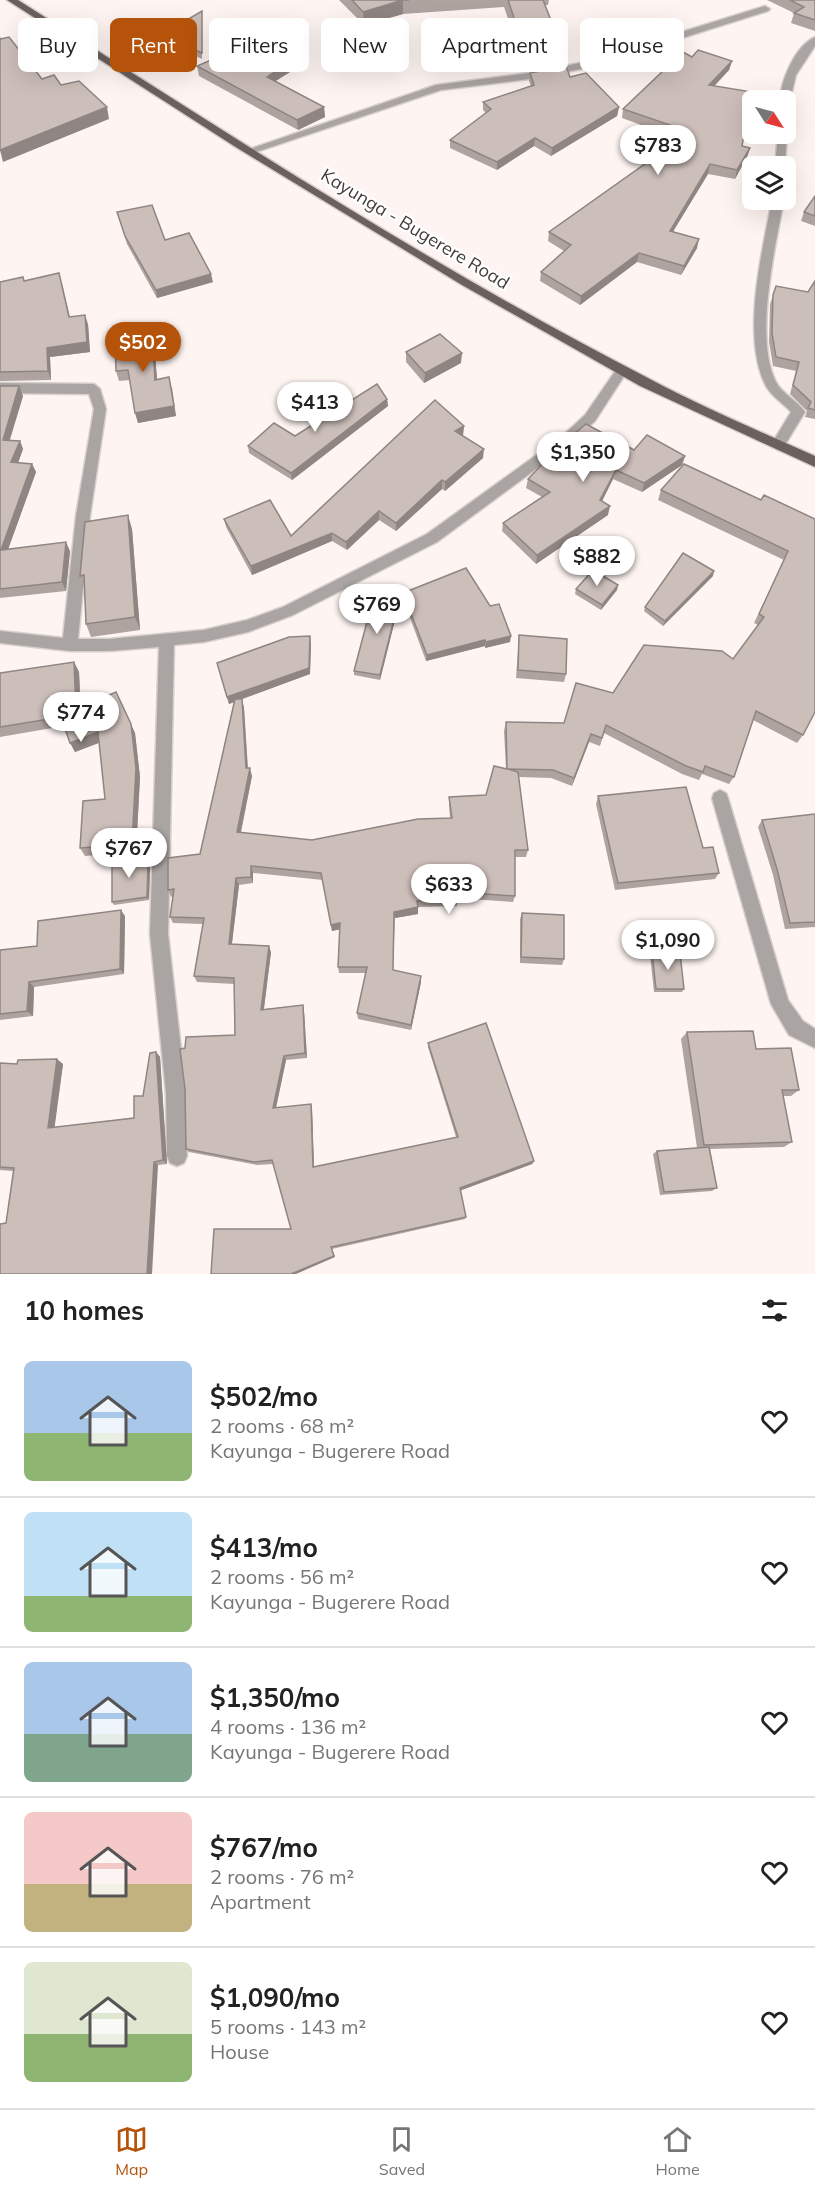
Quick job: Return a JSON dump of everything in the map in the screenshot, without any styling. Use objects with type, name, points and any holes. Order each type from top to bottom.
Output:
[{"type":"main road","name":"Kayunga - Bugerere Road","points":[[12,0],[249,151],[409,249],[622,370],[815,462]]},
{"type":"street","points":[[249,151],[440,87],[529,76],[587,64],[765,9]]},
{"type":"street","points":[[786,90],[795,69],[815,40]]},
{"type":"street","points":[[776,210],[765,267],[762,333],[770,381],[798,412],[778,445]]},
{"type":"street","points":[[0,637],[70,645],[167,640],[204,636],[248,626],[288,611],[432,538],[565,441],[590,418],[622,370]]},
{"type":"street","points":[[0,388],[94,389],[100,409],[83,516],[70,645]]},
{"type":"street","points":[[167,640],[159,934],[177,1093],[177,1156]]},
{"type":"street","points":[[720,798],[780,1004],[796,1028],[815,1040]]},
{"type":"building","points":[[352,0],[403,0],[363,12]]},
{"type":"building","points":[[508,0],[543,0],[550,18],[514,18]]},
{"type":"building","points":[[790,0],[815,0],[815,20],[794,13],[804,7]]},
{"type":"building","points":[[202,11],[202,53],[197,51],[197,18],[190,18]]},
{"type":"building","points":[[9,37],[18,48],[18,72],[36,72],[42,79],[54,75],[61,85],[79,81],[107,107],[0,150],[1,39]]},
{"type":"building","points":[[698,50],[732,61],[709,85],[742,90],[742,146],[750,148],[745,156],[742,156],[742,162],[737,170],[710,164],[670,231],[699,239],[684,266],[639,253],[581,296],[541,272],[571,245],[549,232],[680,139],[673,126],[623,109],[662,72],[684,72],[684,53],[692,57]]},
{"type":"building","points":[[209,61],[209,72],[274,72],[267,77],[324,107],[297,120],[197,66]]},
{"type":"building","points":[[568,72],[570,77],[586,73],[619,107],[552,148],[535,138],[497,162],[450,140],[491,109],[483,102],[534,85],[530,73]]},
{"type":"building","points":[[815,196],[815,216],[804,212]]},
{"type":"building","points":[[152,205],[165,240],[189,233],[211,274],[156,290],[125,236],[117,212]]},
{"type":"building","points":[[59,273],[69,317],[85,315],[87,342],[47,348],[48,371],[0,372],[0,282],[23,277],[24,281]]},
{"type":"building","points":[[815,281],[815,410],[808,408],[811,402],[793,385],[799,362],[776,357],[772,333],[773,295],[776,286],[808,292]]},
{"type":"building","points":[[152,333],[155,380],[169,377],[174,406],[135,413],[128,370],[116,371],[115,337]]},
{"type":"building","points":[[440,334],[462,353],[425,373],[406,352]]},
{"type":"building","points":[[377,384],[387,399],[291,473],[248,446],[274,423],[295,436]]},
{"type":"building","points":[[0,386],[19,386],[3,440],[20,441],[11,462],[32,464],[1,550],[66,542],[62,582],[0,589]]},
{"type":"building","points":[[435,400],[464,426],[455,431],[484,449],[445,482],[442,480],[396,523],[379,511],[346,542],[332,533],[251,566],[224,519],[270,500],[291,536]]},
{"type":"building","points":[[586,424],[634,450],[647,435],[685,456],[644,483],[616,470],[600,500],[610,506],[537,555],[503,523],[550,492],[528,479],[559,447]]},
{"type":"building","points":[[684,464],[761,500],[764,495],[815,519],[815,712],[803,735],[756,711],[734,777],[705,766],[703,772],[686,766],[606,725],[602,738],[591,734],[574,778],[553,770],[508,769],[518,772],[528,850],[515,850],[515,896],[457,892],[458,899],[417,901],[418,907],[394,912],[393,970],[421,976],[411,1025],[357,1013],[367,967],[338,967],[340,923],[331,925],[321,873],[251,866],[251,877],[236,878],[229,944],[269,946],[261,1010],[303,1005],[305,1053],[284,1056],[273,1108],[311,1104],[313,1167],[458,1137],[428,1043],[486,1023],[534,1161],[460,1188],[466,1217],[331,1247],[334,1256],[291,1274],[211,1274],[214,1229],[291,1229],[272,1160],[254,1162],[186,1149],[185,1089],[180,1049],[185,1048],[186,1037],[235,1035],[234,978],[194,976],[204,918],[170,917],[174,889],[168,890],[168,858],[200,854],[235,699],[242,699],[246,768],[250,768],[237,832],[312,840],[418,819],[452,818],[449,797],[486,795],[494,766],[507,769],[506,722],[564,723],[576,683],[613,693],[644,645],[722,651],[733,659],[764,617],[759,614],[788,551],[661,490]]},
{"type":"building","points":[[128,515],[135,617],[86,624],[84,575],[80,576],[85,522]]},
{"type":"building","points":[[683,553],[714,571],[665,621],[645,607]]},
{"type":"building","points":[[466,568],[490,606],[499,604],[511,636],[486,642],[485,640],[427,655],[403,593]]},
{"type":"building","points":[[593,570],[618,585],[602,605],[576,589]]},
{"type":"building","points":[[400,595],[380,675],[354,671],[373,599]]},
{"type":"building","points":[[519,635],[567,639],[566,674],[518,670]]},
{"type":"building","points":[[310,636],[309,668],[227,697],[217,663],[289,637]]},
{"type":"building","points":[[74,662],[76,710],[116,692],[131,724],[136,768],[132,844],[80,848],[83,801],[105,799],[98,732],[70,743],[61,717],[0,727],[0,673]]},
{"type":"building","points":[[686,787],[703,848],[713,847],[719,873],[618,883],[598,796]]},
{"type":"building","points":[[815,814],[815,922],[790,923],[762,820]]},
{"type":"building","points":[[138,855],[138,865],[148,864],[147,897],[112,902],[112,859]]},
{"type":"building","points":[[121,910],[120,969],[29,982],[27,1011],[0,1014],[0,950],[37,946],[38,921]]},
{"type":"building","points":[[522,913],[564,915],[564,959],[521,957]]},
{"type":"building","points":[[652,952],[680,953],[684,989],[656,989]]},
{"type":"building","points":[[753,1031],[756,1049],[791,1048],[799,1090],[782,1090],[792,1142],[704,1145],[687,1032]]},
{"type":"building","points":[[156,1052],[163,1160],[154,1162],[147,1274],[0,1274],[0,1224],[6,1223],[14,1168],[0,1167],[0,1063],[17,1064],[18,1060],[57,1059],[48,1128],[134,1118],[134,1096],[143,1096],[150,1053]]},
{"type":"building","points":[[709,1147],[717,1188],[664,1192],[657,1151]]}]
